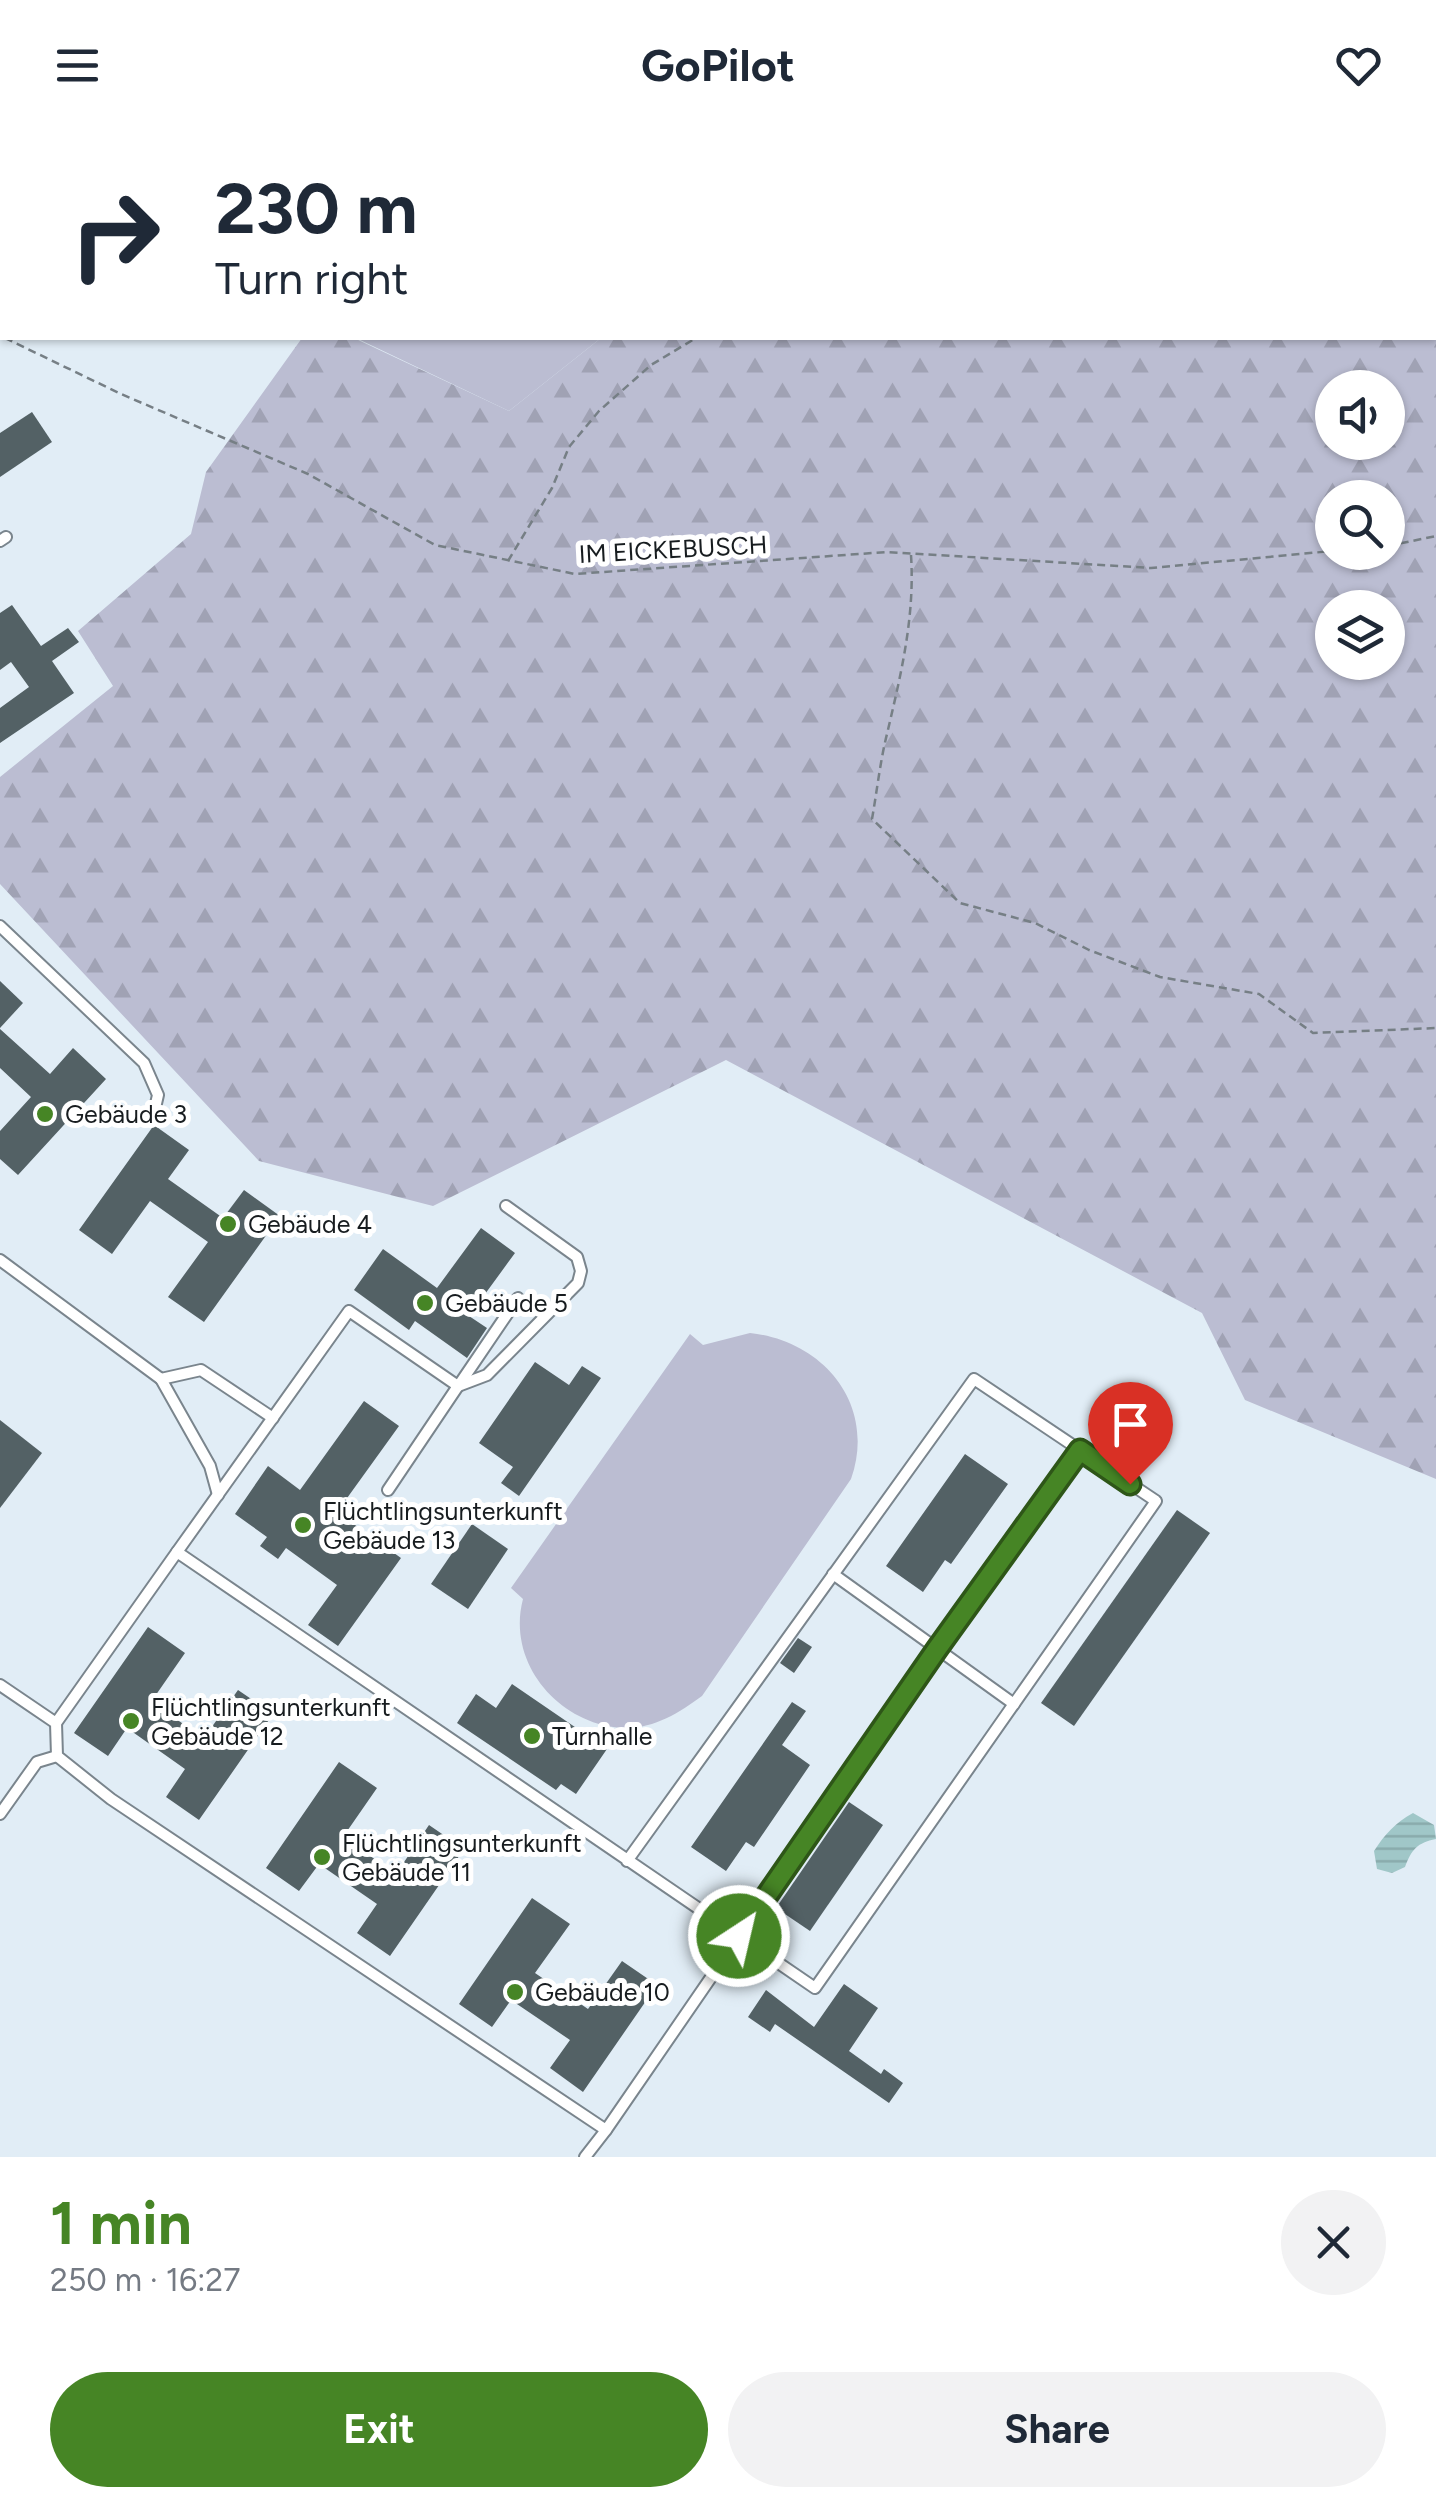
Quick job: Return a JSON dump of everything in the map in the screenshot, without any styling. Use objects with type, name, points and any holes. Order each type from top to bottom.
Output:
[{"type":"lane","points":[[0,926],[144,1063],[158,1095],[156,1108]]},
{"type":"lane","points":[[458,1386],[487,1375],[578,1283],[577,1257],[506,1206]]},
{"type":"lane","points":[[0,1260],[161,1378],[210,1466],[218,1495]]},
{"type":"lane","points":[[388,1490],[518,1298]]},
{"type":"lane","points":[[458,1386],[349,1311],[56,1722],[57,1756],[111,1799],[606,2130]]},
{"type":"lane","points":[[161,1378],[201,1370],[273,1418]]},
{"type":"lane","points":[[177,1552],[628,1861],[816,1988],[1156,1501],[974,1379],[628,1861]]},
{"type":"lane","points":[[585,2157],[937,1649],[1080,1450]]},
{"type":"lane","points":[[833,1574],[1014,1704]]},
{"type":"lane","points":[[0,1685],[56,1722]]},
{"type":"lane","points":[[0,1814],[37,1762],[57,1756]]},
{"type":"path","name":"IM EICKEBUSCH","points":[[10,340],[121,394],[308,474],[435,545],[575,574],[887,552],[1151,568],[1315,553]]},
{"type":"path","points":[[508,562],[552,488],[570,447],[598,410],[652,364],[693,340]]},
{"type":"path","points":[[1405,542],[1436,536]]},
{"type":"path","points":[[911,554],[913,587],[904,665],[872,819],[960,903],[1035,924],[1160,978],[1259,994],[1313,1033],[1436,1028]]},
{"type":"green space","points":[[301,340],[358,340],[509,411],[598,340],[1436,340],[1436,1479],[1245,1400],[1202,1313],[726,1060],[433,1206],[259,1161],[0,884],[0,777],[113,686],[78,631],[191,534],[206,472]]},
{"type":"green space","points":[[360,340],[598,340],[509,411]]},
{"type":"green space","points":[[750,1333],[801,1349],[838,1381],[857,1426],[851,1479],[702,1696],[665,1719],[635,1728],[600,1724],[578,1716],[559,1703],[530,1667],[522,1646],[523,1599],[511,1588],[690,1334],[703,1345]]},
{"type":"shaded area","points":[[1413,1813],[1434,1825],[1436,1839],[1416,1848],[1405,1867],[1392,1873],[1377,1869],[1374,1851],[1391,1829]]},
{"type":"building","points":[[32,412],[52,442],[0,477],[0,433]]},
{"type":"building","points":[[12,605],[41,646],[68,628],[79,642],[52,661],[74,693],[0,743],[0,708],[29,687],[11,662],[0,670],[0,613]]},
{"type":"building","points":[[0,981],[23,1003],[0,1028]]},
{"type":"building","name":"Gebäude 3","points":[[0,1029],[50,1074],[73,1048],[106,1079],[18,1175],[0,1159],[0,1131],[31,1097],[0,1068]]},
{"type":"building","name":"Gebäude 4","points":[[154,1125],[189,1150],[168,1179],[223,1218],[244,1190],[280,1216],[204,1322],[168,1297],[208,1242],[150,1201],[112,1254],[79,1230]]},
{"type":"building","name":"Gebäude 5","points":[[481,1228],[515,1253],[469,1316],[487,1328],[467,1358],[415,1321],[409,1330],[354,1290],[383,1249],[437,1288]]},
{"type":"building","points":[[535,1362],[569,1385],[582,1366],[601,1378],[519,1496],[501,1483],[513,1467],[479,1443]]},
{"type":"building","name":"Flüchtlingsunterkunft Gebäude 13","points":[[364,1401],[399,1426],[337,1512],[401,1558],[338,1646],[308,1625],[337,1585],[286,1548],[278,1559],[260,1546],[267,1537],[235,1514],[268,1466],[300,1490]]},
{"type":"building","points":[[0,1420],[42,1453],[0,1508]]},
{"type":"building","points":[[965,1454],[1008,1484],[951,1564],[945,1560],[923,1592],[886,1566]]},
{"type":"building","points":[[1177,1510],[1210,1533],[1074,1726],[1041,1703]]},
{"type":"building","points":[[472,1524],[508,1549],[468,1609],[431,1584]]},
{"type":"building","name":"Flüchtlingsunterkunft Gebäude 12","points":[[148,1627],[185,1653],[151,1702],[204,1738],[238,1690],[273,1714],[199,1820],[166,1797],[185,1769],[127,1728],[108,1756],[74,1733]]},
{"type":"building","points":[[798,1638],[812,1647],[794,1673],[780,1663]]},
{"type":"building","name":"Turnhalle","points":[[512,1684],[607,1749],[576,1794],[561,1784],[556,1790],[457,1723],[476,1694],[496,1708]]},
{"type":"building","points":[[792,1702],[806,1711],[782,1745],[810,1765],[754,1847],[746,1842],[726,1871],[691,1847]]},
{"type":"building","name":"Flüchtlingsunterkunft Gebäude 11","points":[[339,1762],[377,1788],[343,1837],[396,1874],[429,1825],[464,1849],[390,1956],[357,1933],[377,1904],[319,1864],[299,1891],[266,1868]]},
{"type":"building","points":[[849,1802],[883,1825],[810,1931],[776,1908]]},
{"type":"building","name":"Gebäude 10","points":[[532,1898],[570,1924],[535,1973],[588,2009],[622,1961],[657,1985],[583,2092],[550,2068],[570,2040],[511,2000],[492,2027],[459,2004]]},
{"type":"building","points":[[844,1984],[878,2008],[849,2051],[881,2074],[884,2069],[903,2083],[889,2103],[775,2024],[770,2032],[748,2017],[766,1990],[814,2027]]},
{"type":"place","name":"Gebäude 3","points":[[45,1114]]},
{"type":"place","name":"Gebäude 4","points":[[228,1224]]},
{"type":"place","name":"Gebäude 5","points":[[425,1303]]},
{"type":"place","name":"Flüchtlingsunterkunft Gebäude 13","points":[[303,1525]]},
{"type":"place","name":"Flüchtlingsunterkunft Gebäude 12","points":[[131,1721]]},
{"type":"place","name":"Turnhalle","points":[[532,1736]]},
{"type":"place","name":"Flüchtlingsunterkunft Gebäude 11","points":[[322,1857]]},
{"type":"place","name":"Gebäude 10","points":[[515,1992]]},
{"type":"route","points":[[739,1936],[1080,1450],[1130,1484]]}]
